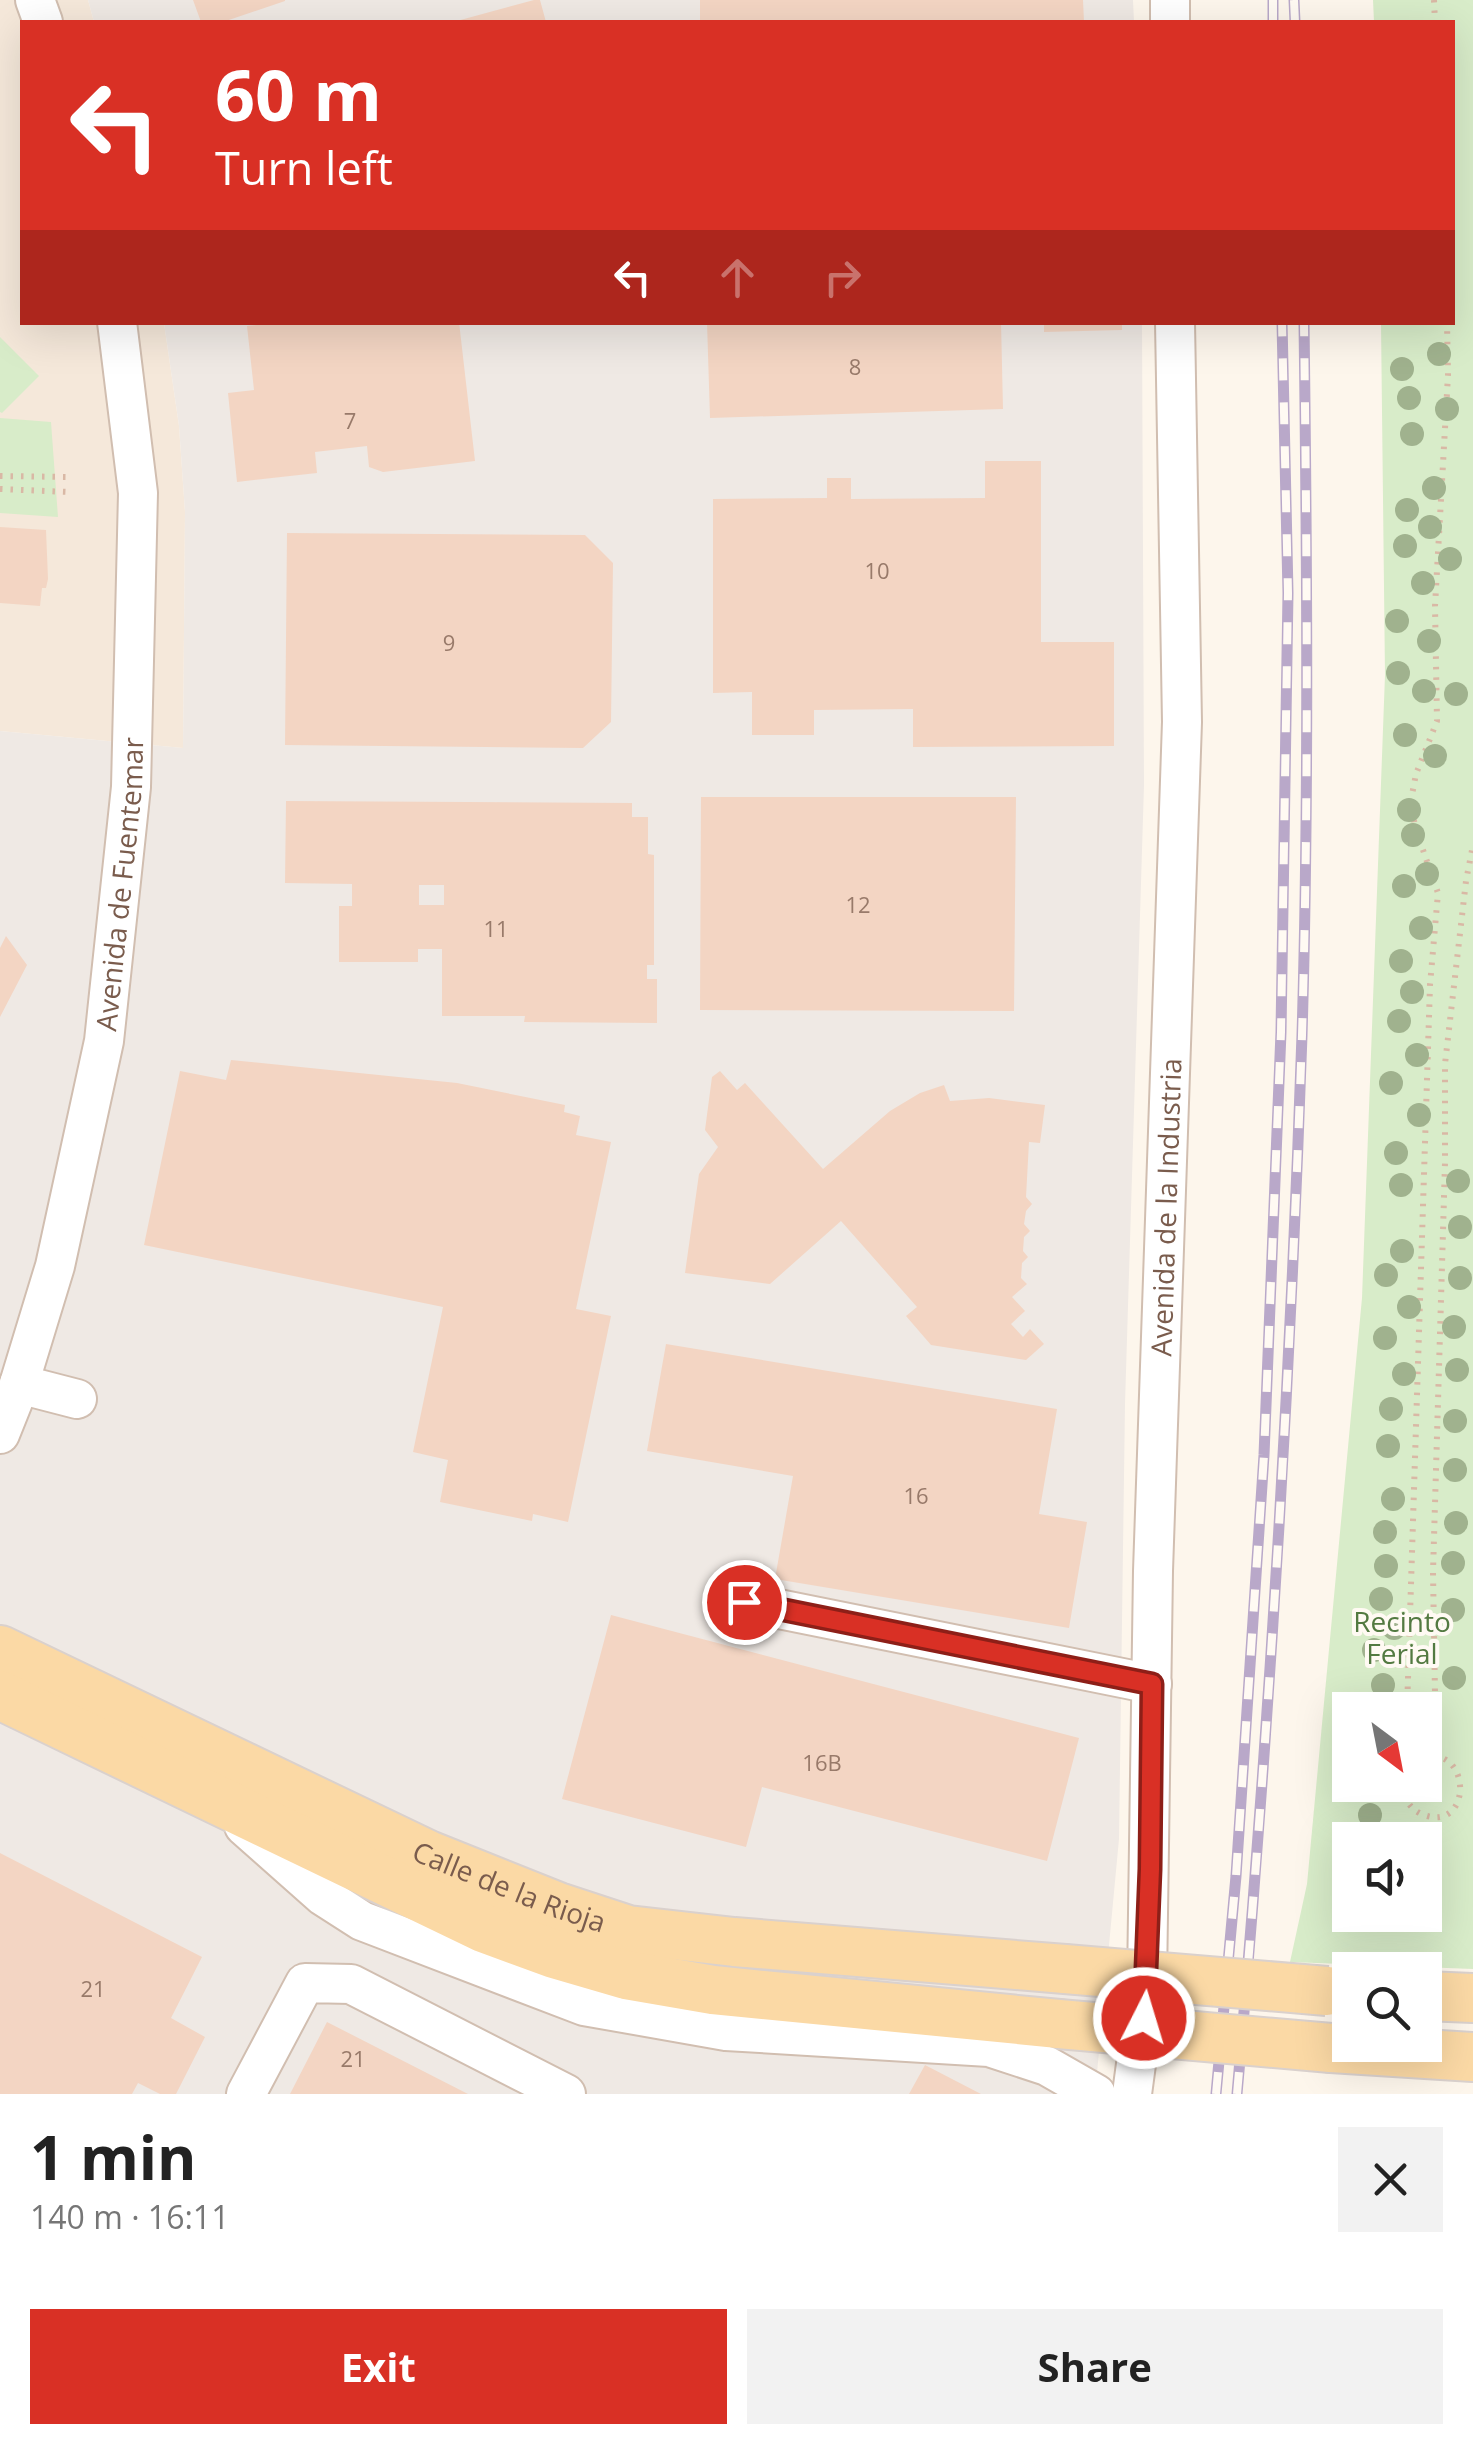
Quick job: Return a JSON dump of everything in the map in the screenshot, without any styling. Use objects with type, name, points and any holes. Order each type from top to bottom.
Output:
[{"type":"main road","name":"Calle de la Rioja","points":[[10,1676],[208,1795],[483,1928],[554,1954],[626,1974],[713,1990],[1058,2024],[1473,2057]]},
{"type":"main road","name":"Calle de la Rioja","points":[[10,1676],[428,1854],[558,1907],[628,1930],[1332,1991]]},
{"type":"main road","points":[[1442,1997],[1473,1998]]},
{"type":"street","name":"Avenida de Fuentemar","points":[[0,1434],[55,1266],[104,1041],[131,787],[138,493],[116,325]]},
{"type":"street","name":"Avenida de la Industria","points":[[1132,2094],[1147,1982],[1169,1039],[1182,722],[1176,325]]},
{"type":"street","points":[[19,1384],[77,1398]]},
{"type":"street","points":[[744,1602],[1152,1684]]},
{"type":"street","points":[[208,1795],[323,1896],[362,1921],[584,2006],[726,2030],[989,2047],[1047,2066],[1096,2094]]},
{"type":"street","points":[[246,2094],[304,1983],[351,1984],[566,2094]]},
{"type":"path","points":[[1408,1692],[1429,1024],[1438,892],[1415,827],[1411,800],[1416,774],[1437,722],[1436,606],[1448,375],[1446,325]]},
{"type":"path","points":[[0,476],[68,478]]},
{"type":"path","points":[[0,489],[70,492]]},
{"type":"path","points":[[1435,1692],[1433,1572],[1445,1064],[1473,844]]},
{"type":"path","points":[[1407,1802],[1422,1815],[1440,1817],[1456,1809],[1465,1793],[1464,1775],[1453,1760],[1442,1756]]},
{"type":"shaded area","points":[[0,0],[88,0],[93,20],[20,20],[20,325],[164,325],[179,426],[185,512],[183,748],[0,731]]},
{"type":"shaded area","points":[[88,0],[1133,0],[1134,20],[93,20]]},
{"type":"shaded area","points":[[164,325],[1142,325],[1144,785],[1125,1404],[1119,1839],[1095,2094],[0,2094],[0,731],[183,748],[185,512],[179,426]]},
{"type":"green space","name":"Recinto Ferial","points":[[1373,0],[1473,0],[1473,1969],[1442,1968],[1442,1952],[1332,1952],[1332,1964],[1290,1962],[1307,1884],[1362,1298],[1385,675],[1381,325],[1455,325],[1455,20],[1374,20]]},
{"type":"green space","points":[[0,337],[39,376],[2,413],[0,412]]},
{"type":"green space","points":[[0,418],[51,422],[58,517],[0,513]]},
{"type":"building","points":[[193,0],[285,0],[229,20],[200,20]]},
{"type":"building","points":[[540,0],[545,20],[460,20]]},
{"type":"building","points":[[700,0],[1083,0],[1084,20],[700,20]]},
{"type":"building","points":[[459,325],[475,461],[383,472],[369,467],[367,446],[315,452],[317,473],[237,482],[228,393],[254,390],[247,326]]},
{"type":"building","points":[[707,325],[1001,325],[1003,409],[710,418]]},
{"type":"building","points":[[1044,325],[1122,325],[1122,330],[1044,332]]},
{"type":"building","points":[[985,461],[1041,461],[1041,642],[1114,642],[1114,746],[913,747],[913,709],[814,710],[814,735],[752,735],[752,692],[713,693],[713,499],[827,498],[827,478],[851,478],[851,499],[985,498]]},
{"type":"building","points":[[0,527],[46,530],[48,579],[46,588],[42,588],[40,606],[0,603]]},
{"type":"building","points":[[287,533],[585,535],[613,563],[611,722],[583,748],[285,745]]},
{"type":"building","points":[[701,797],[1016,797],[1014,1011],[700,1010]]},
{"type":"building","points":[[286,801],[632,803],[632,817],[648,817],[648,854],[654,855],[654,965],[647,965],[647,979],[657,979],[657,1023],[524,1022],[525,1016],[442,1016],[442,949],[418,949],[418,962],[339,962],[339,906],[352,906],[352,884],[285,883]],"holes":[[[419,885],[444,885],[444,905],[419,905]]]},
{"type":"building","points":[[6,936],[27,965],[0,1017],[0,948]]},
{"type":"building","points":[[231,1060],[457,1083],[565,1105],[564,1112],[580,1116],[576,1135],[611,1142],[576,1309],[611,1316],[568,1522],[533,1514],[532,1521],[440,1502],[448,1460],[413,1452],[443,1307],[144,1245],[180,1071],[226,1080]]},
{"type":"building","points":[[720,1071],[737,1090],[745,1083],[823,1169],[890,1111],[920,1093],[944,1085],[950,1101],[989,1098],[1045,1105],[1040,1143],[1029,1142],[1026,1197],[1032,1204],[1024,1224],[1030,1231],[1024,1237],[1023,1251],[1028,1257],[1022,1263],[1021,1278],[1027,1284],[1012,1297],[1025,1311],[1011,1324],[1023,1337],[1030,1329],[1044,1344],[1026,1360],[931,1345],[906,1316],[917,1307],[841,1221],[770,1284],[685,1273],[699,1174],[718,1147],[705,1130],[712,1077]]},
{"type":"building","points":[[666,1344],[1057,1409],[1039,1514],[1087,1522],[1069,1628],[775,1579],[793,1476],[647,1451]]},
{"type":"building","points":[[611,1615],[1079,1738],[1047,1861],[762,1787],[746,1847],[562,1799]]},
{"type":"building","points":[[0,1853],[202,1957],[171,2018],[205,2037],[176,2094],[160,2094],[138,2083],[132,2094],[0,2094]]},
{"type":"building","points":[[327,2022],[468,2094],[290,2094]]},
{"type":"building","points":[[925,2065],[981,2094],[909,2094]]},
{"type":"railway","points":[[1273,0],[1273,20]]},
{"type":"railway","points":[[1294,0],[1295,20]]},
{"type":"railway","points":[[1216,2094],[1236,1876],[1264,1455],[1281,1032],[1288,593],[1282,325]]},
{"type":"railway","points":[[1237,2094],[1277,1565],[1297,1168],[1306,768],[1304,325]]},
{"type":"route","points":[[744,1602],[1152,1684],[1144,2018]]}]
